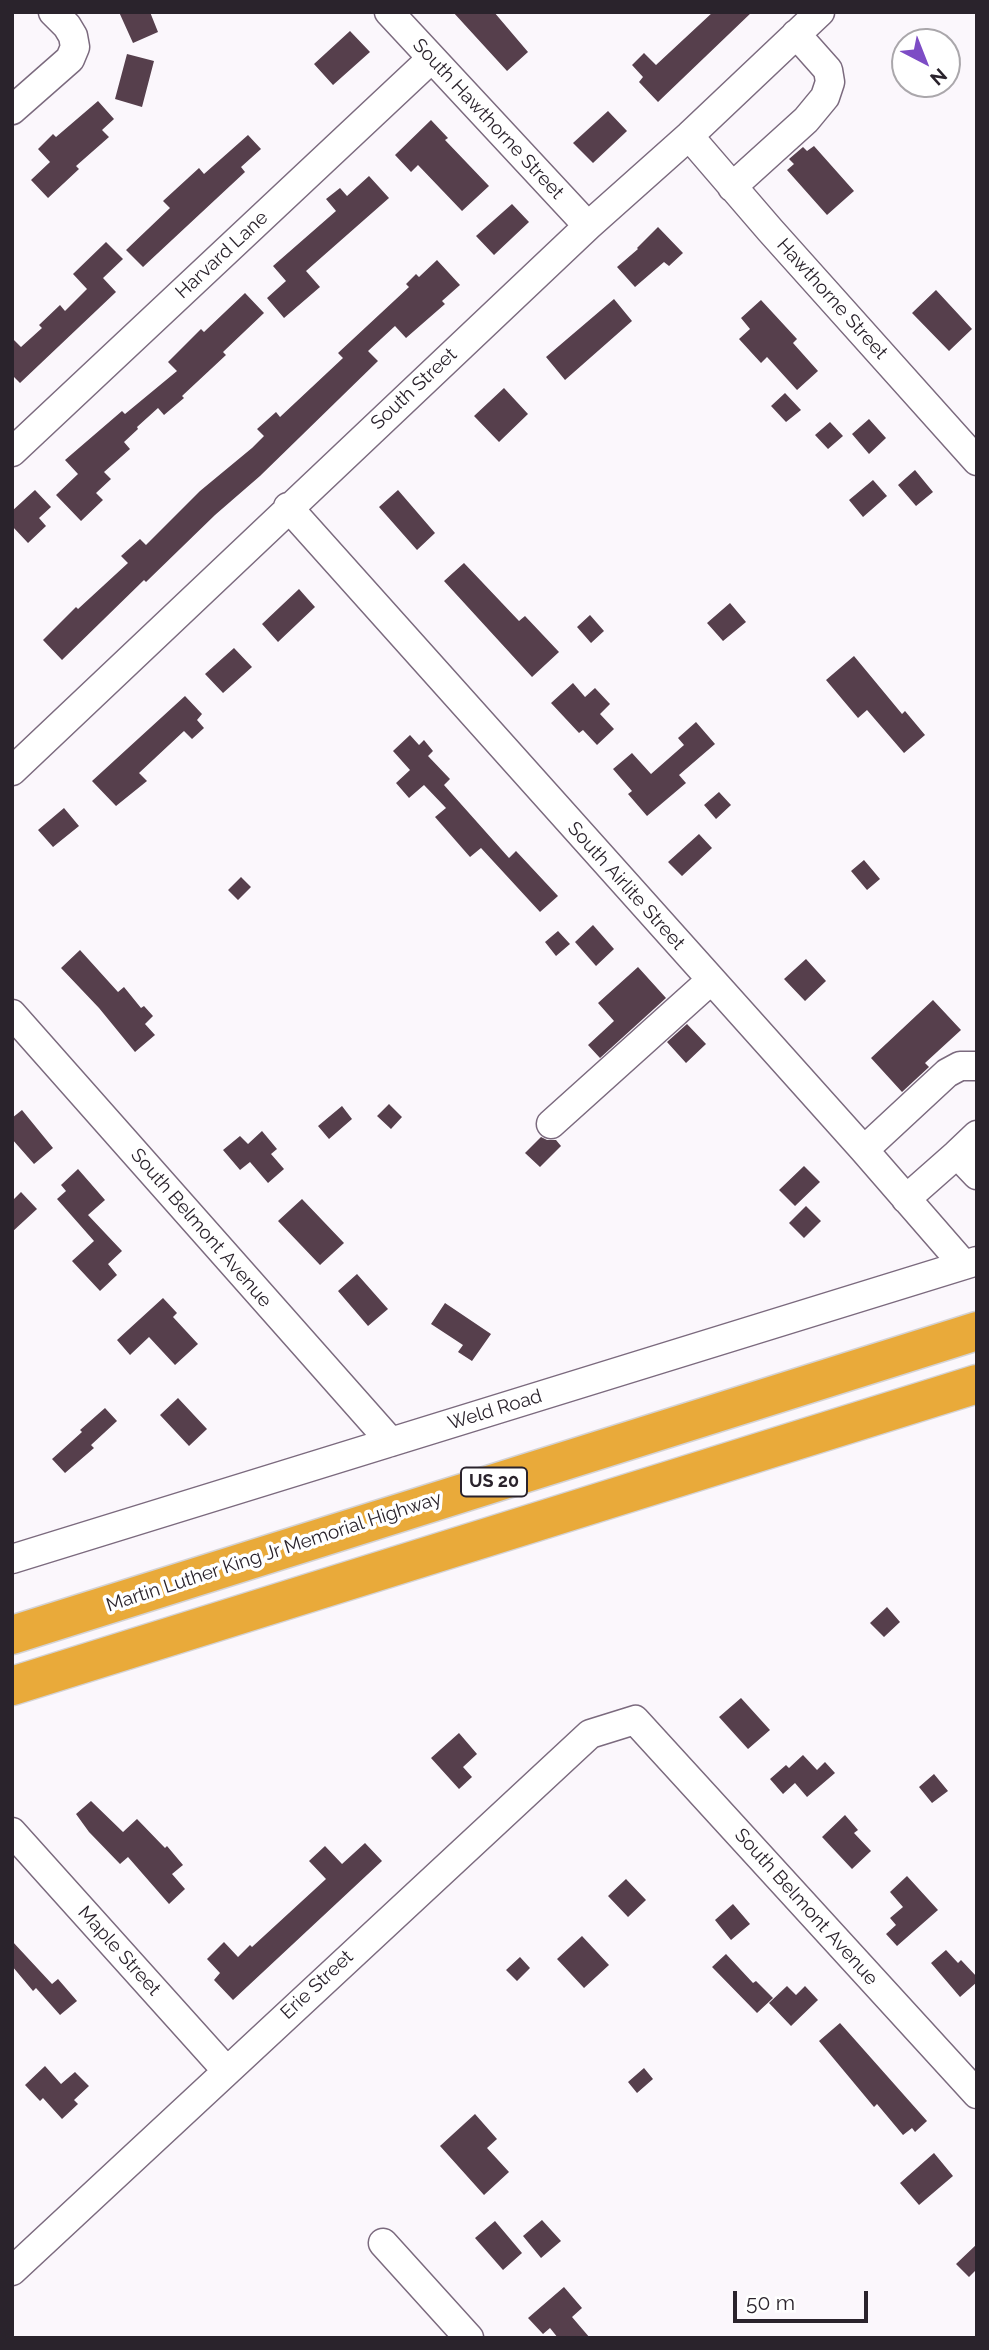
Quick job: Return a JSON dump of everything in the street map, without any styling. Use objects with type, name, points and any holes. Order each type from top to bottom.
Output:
[{"type":"highway","name":"Martin Luther King Jr Memorial Highway","points":[[12,1635],[977,1331]]},
{"type":"highway","name":"US 20","points":[[12,1686],[977,1384]]},
{"type":"street","points":[[12,110],[70,59],[75,47],[73,36],[53,12]]},
{"type":"street","name":"South Hawthorne Street","points":[[389,12],[588,226]]},
{"type":"street","name":"South Street","points":[[12,771],[288,507],[820,12]]},
{"type":"street","points":[[732,187],[806,120],[825,97],[830,82],[828,70],[796,34]]},
{"type":"street","name":"Harvard Lane","points":[[12,452],[431,59]]},
{"type":"street","name":"Hawthorne Street","points":[[689,136],[977,461]]},
{"type":"street","name":"South Airlite Street","points":[[288,507],[906,1199],[970,1263]]},
{"type":"street","points":[[551,1124],[710,981]]},
{"type":"street","name":"South Belmont Avenue","points":[[12,1014],[391,1442]]},
{"type":"street","points":[[864,1150],[947,1073],[960,1066],[977,1066]]},
{"type":"street","points":[[906,1199],[967,1145],[977,1175]]},
{"type":"street","name":"Weld Road","points":[[12,1559],[970,1263]]},
{"type":"street","name":"South Belmont Avenue","points":[[635,1720],[977,2094]]},
{"type":"street","name":"Erie Street","points":[[12,2272],[590,1734],[635,1720]]},
{"type":"street","name":"Maple Street","points":[[12,1832],[226,2070]]},
{"type":"street","points":[[383,2243],[469,2338]]},
{"type":"building","points":[[119,12],[150,12],[158,32],[133,43]]},
{"type":"building","points":[[453,12],[494,12],[528,52],[507,71]]},
{"type":"building","points":[[713,12],[752,12],[658,102],[639,82],[643,77],[632,65],[644,53],[656,65]]},
{"type":"building","points":[[350,31],[370,52],[333,85],[314,64]]},
{"type":"building","points":[[127,54],[154,61],[142,107],[115,99]]},
{"type":"building","points":[[98,101],[114,119],[102,130],[109,137],[76,166],[79,169],[48,198],[31,180],[50,162],[38,149],[53,134],[56,137]]},
{"type":"building","points":[[608,111],[627,131],[593,163],[573,143]]},
{"type":"building","points":[[431,120],[448,138],[445,140],[489,186],[462,211],[418,165],[411,172],[395,155]]},
{"type":"building","points":[[248,135],[261,149],[241,167],[245,172],[143,267],[126,250],[170,208],[163,201],[199,168],[204,174]]},
{"type":"building","points":[[814,146],[854,191],[827,215],[787,170],[794,164],[789,159],[803,147],[807,151]]},
{"type":"building","points":[[369,176],[389,198],[306,271],[320,287],[284,318],[267,298],[286,281],[273,266],[336,211],[326,199],[340,188],[347,196]]},
{"type":"building","points":[[512,204],[529,222],[494,255],[476,236]]},
{"type":"building","points":[[658,227],[683,253],[669,266],[664,262],[635,287],[617,267]]},
{"type":"building","points":[[106,242],[123,259],[103,278],[116,292],[20,383],[12,375],[12,338],[21,347],[42,328],[39,325],[60,305],[65,311],[87,289],[73,274]]},
{"type":"building","points":[[437,260],[460,285],[442,301],[445,304],[406,338],[395,326],[368,351],[378,361],[260,476],[146,582],[144,580],[62,660],[43,640],[76,607],[78,609],[128,563],[121,556],[140,539],[146,545],[200,491],[252,448],[264,436],[257,429],[276,412],[280,417],[343,358],[338,353],[409,287],[406,284],[416,274],[419,277]]},
{"type":"building","points":[[936,290],[972,329],[949,351],[912,313]]},
{"type":"building","points":[[245,293],[264,313],[223,352],[226,355],[182,396],[184,398],[164,415],[158,408],[137,427],[124,442],[130,449],[104,472],[111,479],[96,493],[103,500],[81,521],[56,495],[78,474],[65,460],[122,411],[125,414],[177,371],[168,362],[201,329],[204,332]]},
{"type":"building","points":[[614,299],[632,321],[565,380],[546,357]]},
{"type":"building","points":[[761,300],[797,339],[793,343],[818,371],[797,390],[767,357],[761,363],[739,339],[750,329],[741,318]]},
{"type":"building","points":[[504,388],[528,414],[499,442],[474,416]]},
{"type":"building","points":[[785,393],[801,410],[786,422],[771,406]]},
{"type":"building","points":[[869,419],[886,438],[869,454],[852,434]]},
{"type":"building","points":[[830,422],[843,436],[828,449],[815,435]]},
{"type":"building","points":[[915,470],[933,492],[916,506],[898,485]]},
{"type":"building","points":[[873,480],[887,496],[863,517],[849,500]]},
{"type":"building","points":[[35,490],[51,507],[39,518],[46,526],[28,543],[12,526],[12,511]]},
{"type":"building","points":[[398,490],[435,533],[417,550],[379,507]]},
{"type":"building","points":[[464,563],[519,621],[525,616],[559,652],[532,677],[444,581]]},
{"type":"building","points":[[299,589],[315,607],[278,642],[262,624]]},
{"type":"building","points":[[730,603],[746,622],[723,641],[707,623]]},
{"type":"building","points":[[590,615],[604,631],[591,643],[577,627]]},
{"type":"building","points":[[234,648],[252,667],[223,693],[205,674]]},
{"type":"building","points":[[854,656],[902,714],[905,711],[925,735],[904,753],[867,710],[858,718],[826,680]]},
{"type":"building","points":[[573,683],[585,697],[595,688],[610,704],[600,714],[614,729],[597,745],[583,730],[579,733],[551,703]]},
{"type":"building","points":[[185,696],[202,714],[197,720],[204,728],[192,739],[184,731],[139,773],[147,781],[116,806],[92,781]]},
{"type":"building","points":[[696,722],[715,744],[679,775],[686,783],[647,816],[628,794],[632,791],[613,769],[632,753],[651,774],[684,745],[678,738]]},
{"type":"building","points":[[410,735],[419,745],[424,740],[433,751],[428,756],[450,779],[444,785],[509,858],[516,851],[558,896],[540,912],[481,848],[470,857],[435,817],[446,808],[424,785],[409,798],[396,783],[410,770],[393,751]]},
{"type":"building","points":[[719,792],[731,805],[716,819],[704,805]]},
{"type":"building","points":[[64,808],[79,826],[53,847],[38,830]]},
{"type":"building","points":[[699,834],[712,848],[682,876],[668,862]]},
{"type":"building","points":[[864,860],[880,879],[867,890],[851,871]]},
{"type":"building","points":[[241,877],[251,887],[238,900],[228,890]]},
{"type":"building","points":[[593,925],[614,949],[596,966],[575,942]]},
{"type":"building","points":[[558,931],[570,944],[556,956],[545,942]]},
{"type":"building","points":[[80,950],[118,992],[124,987],[141,1008],[144,1006],[153,1016],[145,1024],[155,1035],[135,1052],[61,968]]},
{"type":"building","points":[[806,959],[826,981],[805,1001],[784,979]]},
{"type":"building","points":[[638,967],[666,998],[600,1058],[588,1045],[614,1021],[598,1003]]},
{"type":"building","points":[[933,1000],[961,1030],[925,1063],[929,1067],[902,1092],[871,1058]]},
{"type":"building","points":[[687,1024],[706,1044],[686,1063],[667,1042]]},
{"type":"building","points":[[389,1104],[402,1117],[391,1129],[377,1116]]},
{"type":"building","points":[[342,1106],[352,1119],[329,1139],[318,1126]]},
{"type":"building","points":[[22,1110],[53,1148],[34,1164],[12,1139],[12,1118]]},
{"type":"building","points":[[262,1131],[277,1149],[271,1154],[284,1169],[268,1183],[250,1162],[240,1170],[223,1150],[240,1136],[248,1144]]},
{"type":"building","points":[[541,1137],[556,1140],[561,1146],[540,1167],[525,1153]]},
{"type":"building","points":[[804,1166],[820,1182],[795,1206],[779,1190]]},
{"type":"building","points":[[78,1169],[105,1200],[88,1215],[122,1251],[108,1264],[117,1275],[100,1291],[72,1261],[94,1241],[57,1199],[66,1191],[61,1185]]},
{"type":"building","points":[[21,1192],[37,1209],[12,1232],[12,1201]]},
{"type":"building","points":[[302,1199],[344,1243],[320,1265],[278,1221]]},
{"type":"building","points":[[806,1206],[821,1221],[804,1238],[789,1223]]},
{"type":"building","points":[[357,1274],[388,1309],[368,1326],[338,1291]]},
{"type":"building","points":[[163,1298],[177,1313],[173,1317],[198,1344],[175,1365],[149,1337],[130,1355],[117,1340]]},
{"type":"building","points":[[445,1303],[491,1334],[472,1361],[458,1352],[463,1345],[431,1324]]},
{"type":"building","points":[[178,1398],[207,1429],[189,1446],[160,1415]]},
{"type":"building","points":[[105,1408],[117,1421],[91,1445],[94,1448],[65,1473],[52,1459]]},
{"type":"building","points":[[887,1607],[900,1622],[884,1637],[870,1623]]},
{"type":"building","points":[[741,1698],[770,1730],[748,1749],[719,1717]]},
{"type":"building","points":[[459,1733],[477,1754],[463,1767],[472,1777],[459,1789],[431,1758]]},
{"type":"building","points":[[803,1755],[817,1770],[825,1762],[835,1773],[807,1797],[795,1783],[783,1794],[770,1779],[786,1765],[789,1768]]},
{"type":"building","points":[[934,1774],[948,1791],[932,1803],[919,1787]]},
{"type":"building","points":[[91,1801],[123,1832],[137,1819],[165,1848],[167,1846],[183,1865],[172,1874],[185,1889],[169,1904],[128,1857],[120,1864],[89,1832],[76,1814]]},
{"type":"building","points":[[845,1815],[858,1830],[854,1833],[871,1851],[852,1869],[822,1837]]},
{"type":"building","points":[[365,1843],[382,1861],[233,2000],[214,1980],[220,1973],[207,1959],[224,1942],[238,1957],[326,1879],[309,1861],[325,1846],[342,1864]]},
{"type":"building","points":[[907,1876],[938,1910],[897,1946],[886,1934],[896,1925],[890,1918],[903,1907],[890,1892]]},
{"type":"building","points":[[626,1879],[646,1900],[628,1917],[608,1896]]},
{"type":"building","points":[[733,1904],[750,1924],[731,1940],[715,1920]]},
{"type":"building","points":[[582,1936],[609,1965],[584,1988],[557,1959]]},
{"type":"building","points":[[12,1941],[52,1984],[58,1979],[77,2001],[60,2015],[36,1988],[33,1991],[12,1966]]},
{"type":"building","points":[[946,1950],[958,1963],[961,1960],[977,1977],[977,1982],[960,1997],[931,1963]]},
{"type":"building","points":[[726,1954],[753,1983],[756,1981],[773,1998],[757,2013],[712,1967]]},
{"type":"building","points":[[520,1957],[530,1968],[517,1981],[506,1970]]},
{"type":"building","points":[[787,1986],[796,1995],[805,1986],[818,2000],[791,2026],[769,2003]]},
{"type":"building","points":[[840,2023],[927,2121],[915,2132],[912,2128],[903,2135],[877,2104],[874,2107],[819,2041]]},
{"type":"building","points":[[45,2066],[61,2084],[75,2072],[89,2086],[74,2100],[78,2104],[62,2119],[43,2098],[40,2101],[25,2085]]},
{"type":"building","points":[[644,2068],[653,2079],[637,2093],[628,2082]]},
{"type":"building","points":[[475,2114],[497,2139],[487,2148],[509,2172],[484,2195],[440,2146]]},
{"type":"building","points":[[934,2153],[953,2176],[919,2205],[900,2183]]},
{"type":"building","points":[[542,2220],[561,2241],[541,2258],[523,2236]]},
{"type":"building","points":[[495,2221],[522,2253],[503,2270],[475,2238]]},
{"type":"building","points":[[977,2244],[977,2269],[969,2277],[956,2264]]},
{"type":"building","points":[[564,2287],[582,2308],[572,2317],[590,2338],[558,2338],[550,2328],[543,2334],[528,2318]]}]
